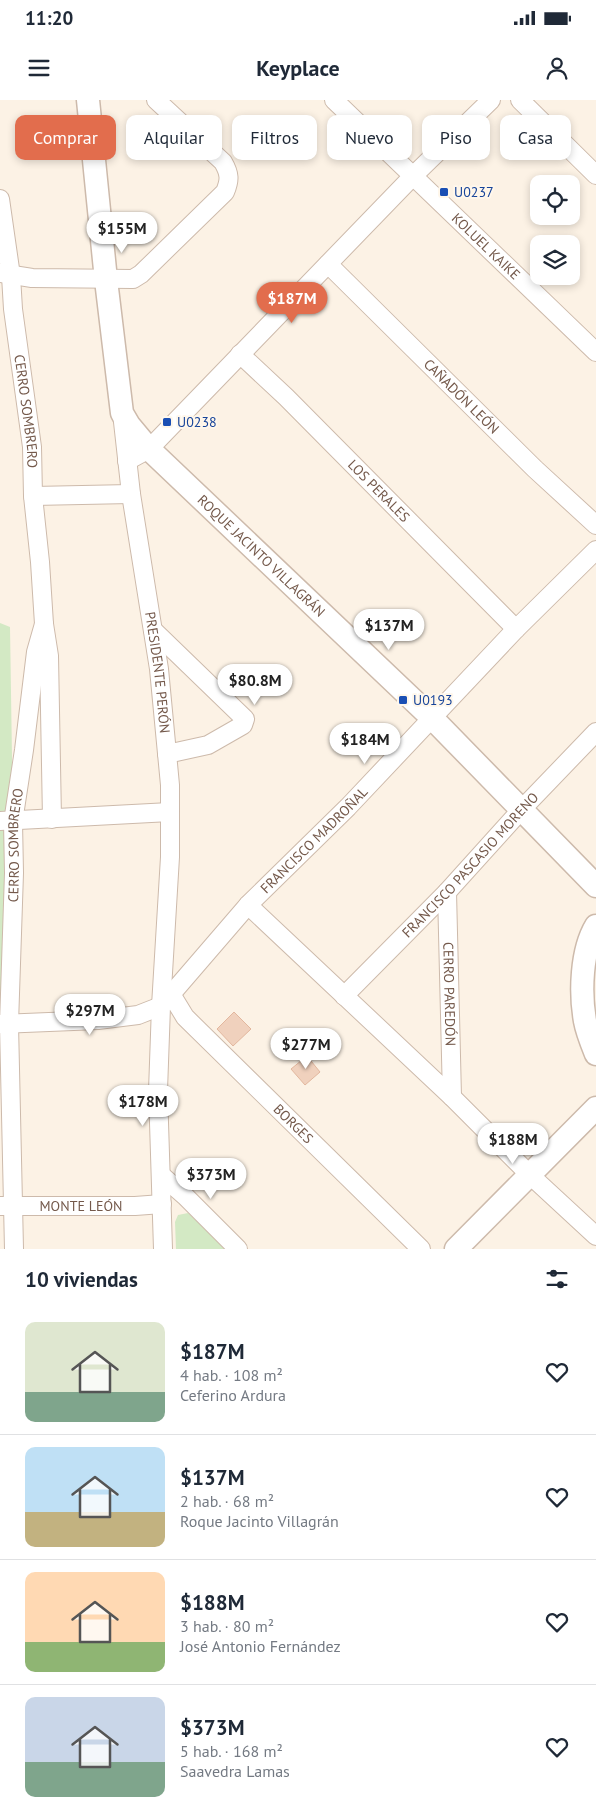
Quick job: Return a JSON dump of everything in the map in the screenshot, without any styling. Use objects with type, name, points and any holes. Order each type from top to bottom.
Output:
[{"type":"street","name":"PRESIDENTE PERÓN","points":[[88,100],[127,461],[160,669],[170,785],[166,1000],[158,1091],[163,1249]]},
{"type":"street","points":[[6,274],[32,278],[133,280],[225,192],[230,181],[229,171],[223,162],[156,100]]},
{"type":"street","name":"KOLUEL KAIKE","points":[[334,100],[596,352]]},
{"type":"street","points":[[127,461],[149,449],[413,176],[490,100]]},
{"type":"street","points":[[520,100],[596,175]]},
{"type":"street","name":"CERRO SOMBRERO","points":[[0,199],[6,274],[6,309],[32,447],[33,496],[44,624],[49,656],[52,820]]},
{"type":"street","name":"CAÑADÓN LEÓN","points":[[328,264],[535,469],[596,525]]},
{"type":"street","name":"LOS PERALES","points":[[240,354],[286,397],[516,629]]},
{"type":"street","name":"ROQUE JACINTO VILLAGRÁN","points":[[122,412],[129,425],[149,449],[432,718],[596,886]]},
{"type":"street","points":[[33,496],[131,494]]},
{"type":"street","name":"FRANCISCO MADROÑAL","points":[[166,1000],[248,905],[348,807],[516,629],[596,550]]},
{"type":"street","name":"CERRO SOMBRERO","points":[[14,1249],[7,1206],[5,1024],[14,872],[6,821],[24,750],[36,652],[44,624]]},
{"type":"street","points":[[153,630],[245,719],[243,725],[208,745],[167,754]]},
{"type":"street","name":"FRANCISCO PASCASIO MORENO","points":[[344,996],[447,892],[522,809],[596,732]]},
{"type":"street","points":[[6,821],[52,820],[170,812]]},
{"type":"street","name":"CERRO PAREDÓN","points":[[447,892],[452,1098]]},
{"type":"street","points":[[248,905],[596,1236]]},
{"type":"street","points":[[596,926],[584,961],[582,992],[585,1022],[596,1054]]},
{"type":"street","points":[[5,1024],[98,1020],[138,1015],[166,1000]]},
{"type":"street","name":"BORGES","points":[[166,1000],[421,1249]]},
{"type":"street","points":[[456,1249],[596,1108]]},
{"type":"street","points":[[161,1176],[185,1196],[238,1249]]},
{"type":"street","name":"MONTE LEÓN","points":[[7,1206],[135,1206],[162,1204]]},
{"type":"green space","points":[[0,623],[10,627],[13,822],[0,1024]]},
{"type":"green space","points":[[188,1213],[227,1249],[176,1249],[175,1222],[178,1215]]},
{"type":"building","points":[[234,1012],[251,1029],[233,1046],[217,1029]]},
{"type":"building","points":[[307,1056],[320,1072],[305,1085],[291,1069]]},
{"type":"place","name":"U0237","points":[[444,192]]},
{"type":"place","name":"U0238","points":[[167,422]]},
{"type":"place","name":"U0193","points":[[403,700]]}]
